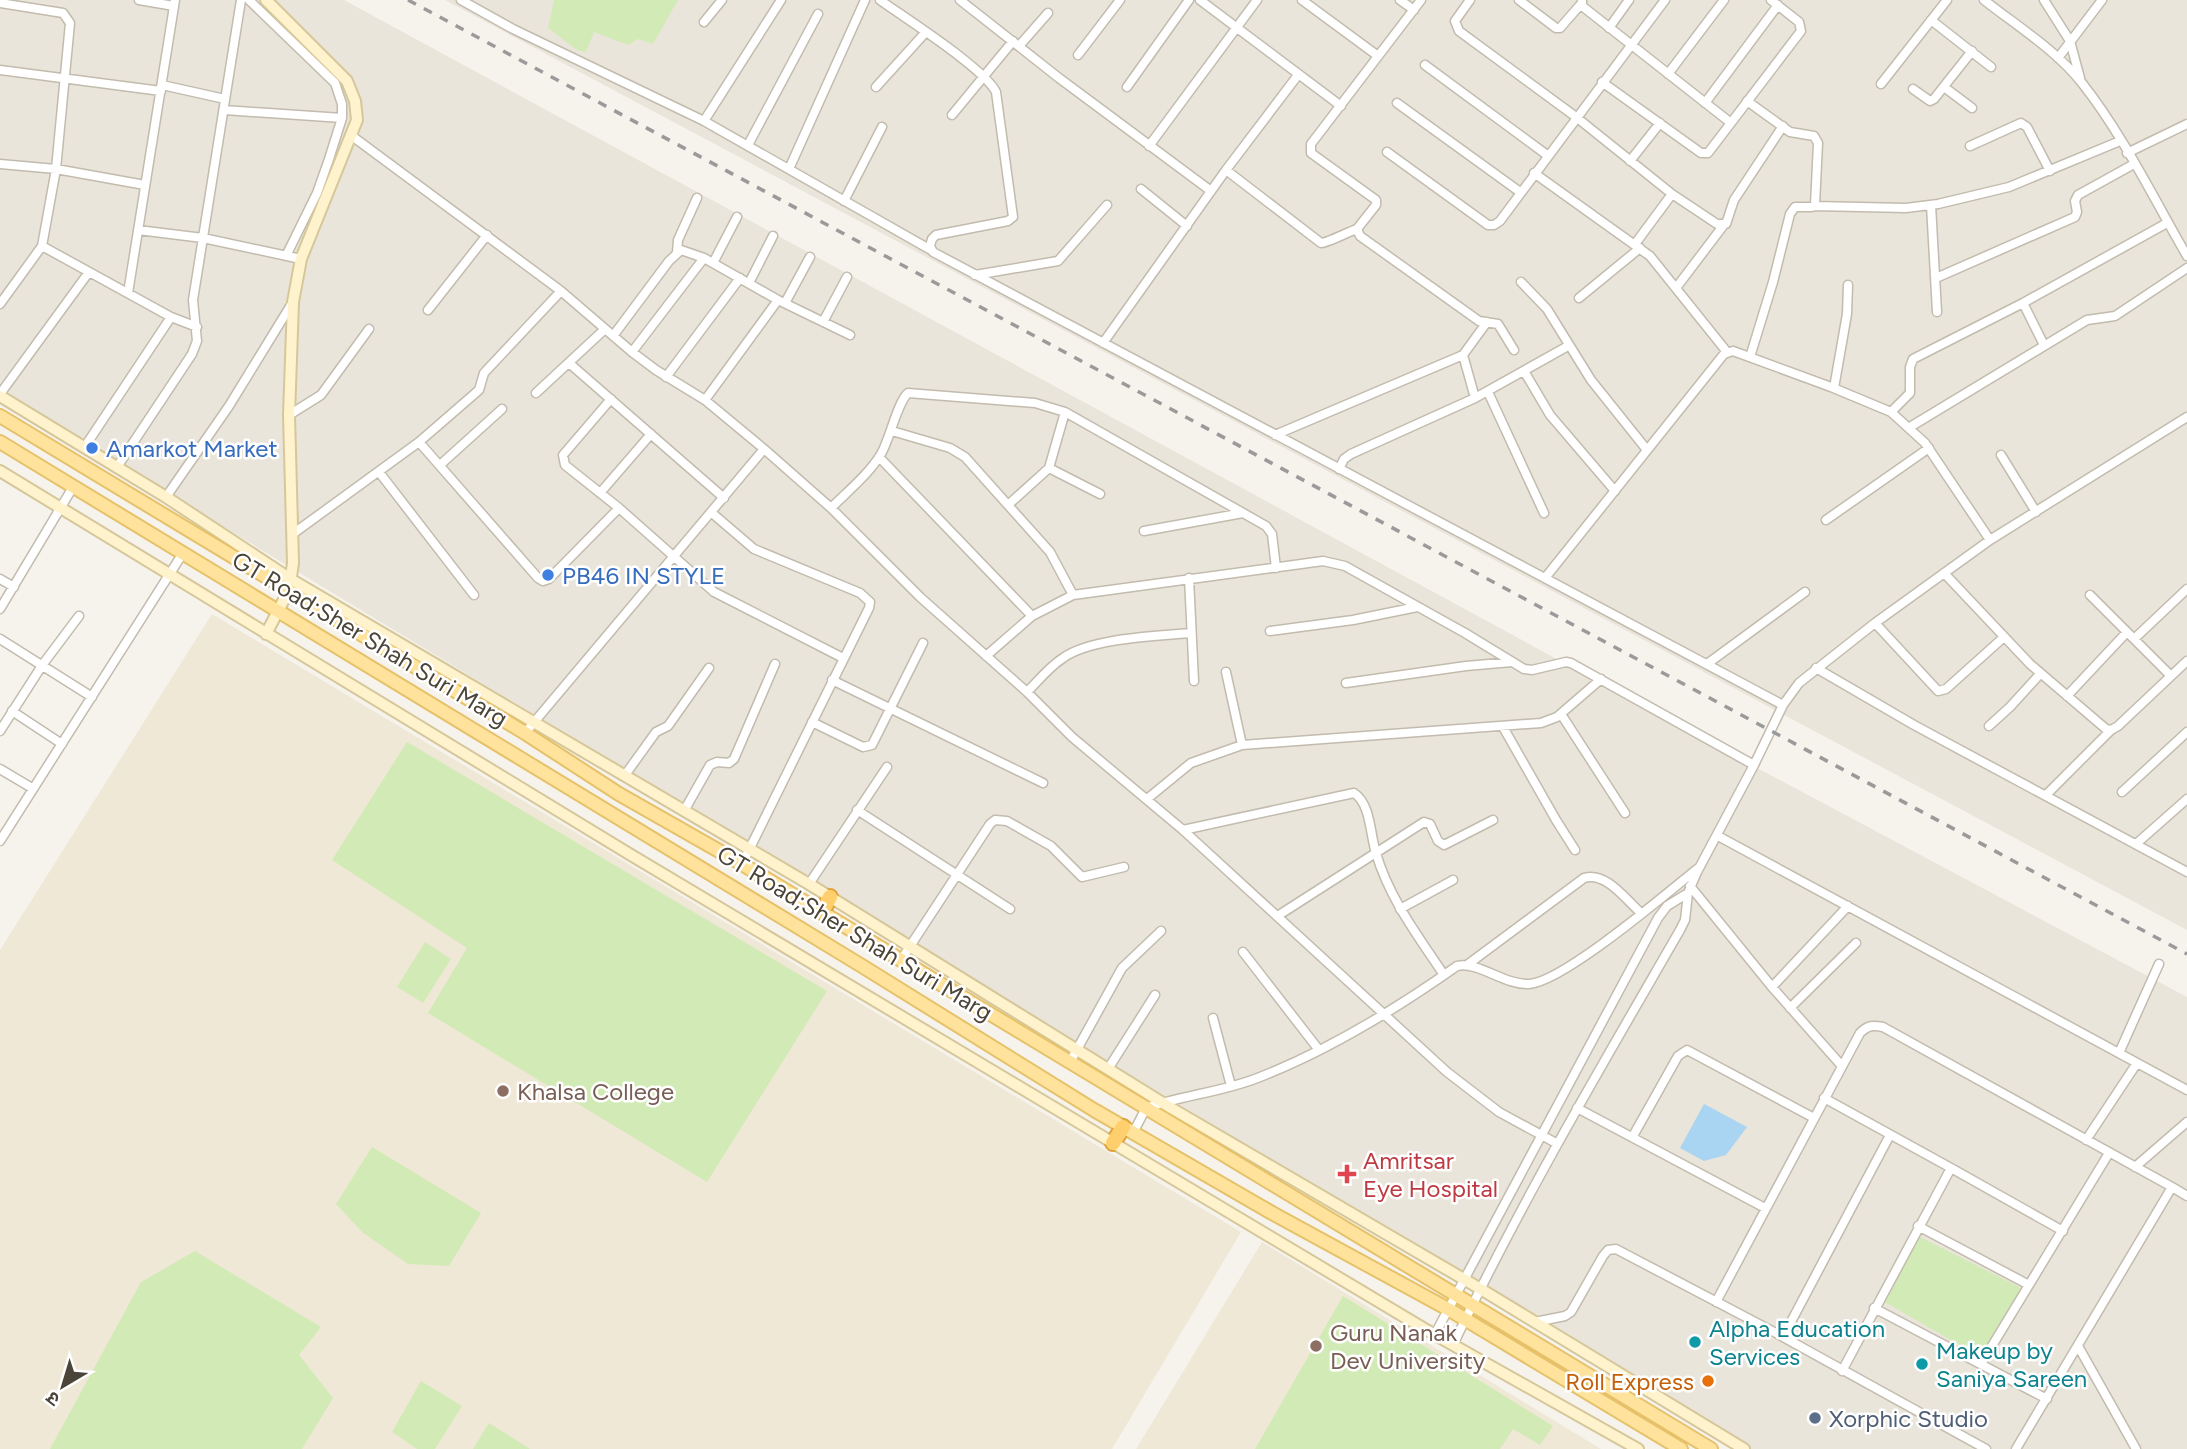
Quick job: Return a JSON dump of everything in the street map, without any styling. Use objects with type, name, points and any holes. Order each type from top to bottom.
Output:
[{"type":"highway","points":[[822,912],[830,897]]},
{"type":"highway","points":[[1113,1143],[1128,1130]]},
{"type":"main road","points":[[266,0],[347,81],[355,101],[357,120],[301,259],[293,302],[289,415],[294,533],[290,585],[267,634]]},
{"type":"main road","points":[[0,395],[166,497],[290,585],[625,775],[830,897],[1162,1102],[1479,1288],[1744,1449]]},
{"type":"main road","name":"GT Road;Sher Shah Suri Marg","points":[[0,416],[290,585],[619,794],[822,912],[1711,1449]]},
{"type":"main road","name":"GT Road;Sher Shah Suri Marg","points":[[0,442],[1128,1130],[1272,1213],[1448,1309],[1681,1449]]},
{"type":"main road","points":[[0,471],[595,834],[1453,1345],[1639,1449]]},
{"type":"street","points":[[128,293],[174,3],[139,0]]},
{"type":"street","points":[[117,467],[192,354],[197,341],[193,300],[241,0]]},
{"type":"street","points":[[249,0],[335,83],[342,104],[342,118],[317,193],[286,256]]},
{"type":"street","points":[[461,0],[513,29],[704,121],[975,275],[1783,705]]},
{"type":"street","points":[[705,22],[722,0]]},
{"type":"street","points":[[704,121],[781,0]]},
{"type":"street","points":[[789,169],[865,0]]},
{"type":"street","points":[[880,0],[983,78],[996,92],[1013,217],[1008,221],[936,235],[930,243],[931,250]]},
{"type":"street","points":[[960,0],[1211,191]]},
{"type":"street","points":[[1078,55],[1120,0]]},
{"type":"street","points":[[1127,87],[1189,0]]},
{"type":"street","points":[[1200,0],[1341,106]]},
{"type":"street","points":[[1149,146],[1257,0]]},
{"type":"street","points":[[1303,0],[1378,56]]},
{"type":"street","points":[[1400,0],[1414,10]]},
{"type":"street","points":[[1226,170],[1321,243],[1357,229],[1376,205],[1376,200],[1314,156],[1310,149],[1420,0]]},
{"type":"street","points":[[1470,0],[1455,21],[1456,28],[1576,117],[1672,194],[1723,226]]},
{"type":"street","points":[[1519,0],[1556,28],[1560,28],[1582,2],[1609,28],[1731,123]]},
{"type":"street","points":[[1609,28],[1629,0]]},
{"type":"street","points":[[1387,152],[1488,225],[1494,225],[1500,221],[1665,0]]},
{"type":"street","points":[[1668,74],[1724,0]]},
{"type":"street","points":[[1881,84],[1947,0]]},
{"type":"street","points":[[1984,0],[2058,58],[2081,81],[2134,164],[2187,256]]},
{"type":"street","points":[[2044,0],[2070,41],[2081,81]]},
{"type":"street","points":[[2058,58],[2102,0]]},
{"type":"street","points":[[0,3],[63,13],[70,23],[56,169],[42,246],[0,304]]},
{"type":"street","points":[[1602,82],[1705,154],[1710,151],[1802,28],[1799,22],[1774,3],[1704,103]]},
{"type":"street","points":[[952,116],[983,78],[1048,13]]},
{"type":"street","points":[[748,145],[818,14]]},
{"type":"street","points":[[1931,20],[1991,67]]},
{"type":"street","points":[[876,88],[925,33]]},
{"type":"street","points":[[1913,89],[1930,100],[1934,99],[1972,51]]},
{"type":"street","points":[[1425,65],[1547,155]]},
{"type":"street","points":[[0,70],[162,88],[226,99]]},
{"type":"street","points":[[1103,343],[1226,170],[1298,75]]},
{"type":"street","points":[[1944,87],[1972,108]]},
{"type":"street","points":[[1747,101],[1794,134],[1810,135],[1817,140],[1814,206]]},
{"type":"street","points":[[1397,103],[1520,192]]},
{"type":"street","points":[[224,110],[342,118]]},
{"type":"street","points":[[1630,161],[1660,123]]},
{"type":"street","points":[[1970,146],[2021,123],[2027,127],[2050,171]]},
{"type":"street","points":[[2127,153],[2187,124]]},
{"type":"street","points":[[844,201],[882,127]]},
{"type":"street","points":[[1676,288],[1729,220],[1732,206],[1741,190],[1783,127]]},
{"type":"street","points":[[352,136],[561,292],[632,352],[666,377],[705,400],[764,449],[831,508],[920,597],[1027,692],[1072,737],[1279,915],[1447,1072],[1499,1112],[1556,1143]]},
{"type":"street","points":[[1750,358],[1790,214],[1795,207],[1906,208],[1931,205],[2009,187],[2120,142]]},
{"type":"street","points":[[0,164],[56,169],[145,185]]},
{"type":"street","points":[[1936,278],[2075,217],[2075,201],[2078,195],[2134,164]]},
{"type":"street","points":[[1534,173],[1654,260],[1727,352]]},
{"type":"street","points":[[1141,189],[1187,226]]},
{"type":"street","points":[[1579,298],[1638,246],[1672,194]]},
{"type":"street","points":[[613,336],[677,252],[678,240],[697,198]]},
{"type":"street","points":[[975,275],[1058,261],[1107,205]]},
{"type":"street","points":[[1931,205],[1937,312]]},
{"type":"street","points":[[713,262],[737,217]]},
{"type":"street","points":[[1891,412],[1910,393],[1910,367],[1913,359],[2023,303],[2167,223]]},
{"type":"street","points":[[1357,229],[1360,236],[1479,321],[1498,324],[1514,350]]},
{"type":"street","points":[[138,230],[203,238],[301,259]]},
{"type":"street","points":[[428,310],[487,235]]},
{"type":"street","points":[[749,283],[774,236]]},
{"type":"street","points":[[42,246],[171,317],[197,327]]},
{"type":"street","points":[[677,252],[685,250],[705,258],[850,335]]},
{"type":"street","points":[[705,400],[782,301],[810,257]]},
{"type":"street","points":[[632,352],[705,258]]},
{"type":"street","points":[[1910,427],[2087,320],[2115,316],[2187,268]]},
{"type":"street","points":[[0,395],[89,272]]},
{"type":"street","points":[[823,322],[847,277]]},
{"type":"street","points":[[666,377],[740,278]]},
{"type":"street","points":[[1521,282],[1547,309],[1591,380],[1647,450]]},
{"type":"street","points":[[1834,388],[1847,314],[1848,285]]},
{"type":"street","points":[[294,533],[419,442],[479,390],[484,373],[561,292]]},
{"type":"street","points":[[166,497],[229,406],[293,302]]},
{"type":"street","points":[[2023,303],[2044,345]]},
{"type":"street","points":[[85,449],[171,317]]},
{"type":"street","points":[[1275,435],[1463,355],[1487,322]]},
{"type":"street","points":[[289,415],[321,395],[369,329]]},
{"type":"street","points":[[536,393],[605,329]]},
{"type":"street","points":[[1339,469],[1352,454],[1488,392],[1568,346]]},
{"type":"street","points":[[1545,578],[1727,352],[1733,351],[1891,412],[1910,427],[1929,448],[1990,540]]},
{"type":"street","points":[[1463,355],[1475,398]]},
{"type":"street","points":[[569,363],[724,498]]},
{"type":"street","points":[[1524,371],[1550,415],[1615,491]]},
{"type":"street","points":[[1488,392],[1544,513]]},
{"type":"street","points":[[831,508],[879,457],[892,431],[902,400],[908,393],[1035,403],[1065,412],[1269,528],[1276,568]]},
{"type":"street","points":[[611,399],[563,459],[565,465],[619,508],[714,592],[843,658]]},
{"type":"street","points":[[440,465],[502,410]]},
{"type":"street","points":[[1008,505],[1049,468],[1065,412]]},
{"type":"street","points":[[1453,1345],[1479,1288],[1556,1143],[1680,930],[1685,920],[1689,889],[1699,867],[1718,836],[1783,705],[1799,683],[1875,623],[1990,540],[2187,417]]},
{"type":"street","points":[[892,431],[958,451],[1050,552],[1073,595]]},
{"type":"street","points":[[600,493],[651,434]]},
{"type":"street","points":[[419,442],[542,581],[549,579],[619,508]]},
{"type":"street","points":[[1826,520],[1929,448]]},
{"type":"street","points":[[525,733],[764,449]]},
{"type":"street","points":[[2001,455],[2036,512]]},
{"type":"street","points":[[879,457],[1032,616]]},
{"type":"street","points":[[1049,468],[1100,494]]},
{"type":"street","points":[[379,472],[474,595]]},
{"type":"street","points":[[0,609],[73,486]]},
{"type":"street","points":[[712,513],[754,549],[809,570],[867,597],[870,602],[741,864]]},
{"type":"street","points":[[1144,531],[1243,513]]},
{"type":"street","points":[[1,838],[183,553]]},
{"type":"street","points":[[986,656],[1032,616],[1073,595],[1310,562],[1331,562],[1345,566],[1524,669],[1532,670],[1568,662],[1754,765]]},
{"type":"street","points":[[1944,573],[2040,674],[2106,729],[2111,730]]},
{"type":"street","points":[[1189,578],[1194,681]]},
{"type":"street","points":[[0,579],[14,587]]},
{"type":"street","points":[[2134,639],[2187,589]]},
{"type":"street","points":[[1707,664],[1805,592]]},
{"type":"street","points":[[2090,595],[2171,676]]},
{"type":"street","points":[[1270,631],[1353,620],[1417,607]]},
{"type":"street","points":[[0,732],[43,664],[79,616]]},
{"type":"street","points":[[1875,623],[1938,691],[1946,689],[2004,637]]},
{"type":"street","points":[[2067,696],[2127,632]]},
{"type":"street","points":[[1027,692],[1053,666],[1073,652],[1120,640],[1191,633]]},
{"type":"street","points":[[0,639],[92,697]]},
{"type":"street","points":[[812,722],[867,747],[875,741],[923,643]]},
{"type":"street","points":[[2046,795],[2111,730],[2187,661]]},
{"type":"street","points":[[1346,683],[1512,662]]},
{"type":"street","points":[[684,811],[710,765],[717,762],[729,763],[734,759],[775,664]]},
{"type":"street","points":[[625,775],[656,732],[668,726],[709,668]]},
{"type":"street","points":[[1816,668],[2187,872]]},
{"type":"street","points":[[1226,672],[1242,745]]},
{"type":"street","points":[[1989,726],[2040,674]]},
{"type":"street","points":[[1146,799],[1191,763],[1242,745],[1541,723],[1561,713],[1601,679]]},
{"type":"street","points":[[832,680],[1043,783]]},
{"type":"street","points":[[12,711],[62,744]]},
{"type":"street","points":[[1561,713],[1625,813]]},
{"type":"street","points":[[1503,727],[1575,850]]},
{"type":"street","points":[[2123,792],[2187,732]]},
{"type":"street","points":[[808,884],[887,767]]},
{"type":"street","points":[[0,769],[32,788]]},
{"type":"street","points":[[1183,830],[1354,793],[1364,805],[1376,854],[1400,909],[1444,975]]},
{"type":"street","points":[[2136,844],[2187,799]]},
{"type":"street","points":[[858,810],[1010,909]]},
{"type":"street","points":[[901,960],[990,824],[998,819],[1007,821],[1051,846],[1082,877],[1124,867]]},
{"type":"street","points":[[1279,915],[1424,822],[1430,824],[1438,841],[1444,845],[1493,820]]},
{"type":"street","points":[[1718,836],[2187,1090]]},
{"type":"street","points":[[1467,965],[1508,981],[1520,984],[1538,983],[1562,972],[1699,867]]},
{"type":"street","points":[[1128,1130],[1146,1108],[1259,1078],[1319,1051],[1457,967],[1467,965],[1584,878],[1602,878],[1641,913]]},
{"type":"street","points":[[1400,909],[1453,880]]},
{"type":"street","points":[[1689,889],[1841,1065]]},
{"type":"street","points":[[1435,1334],[1658,918],[1667,906],[1689,889]]},
{"type":"street","points":[[1772,987],[1848,906]]},
{"type":"street","points":[[1070,1062],[1122,968],[1161,931]]},
{"type":"street","points":[[1790,1007],[1856,943]]},
{"type":"street","points":[[1243,952],[1319,1051]]},
{"type":"street","points":[[2119,1053],[2159,964]]},
{"type":"street","points":[[1108,1069],[1155,995]]},
{"type":"street","points":[[1213,1018],[1231,1086]]},
{"type":"street","points":[[1716,1302],[1841,1065],[1860,1033],[1873,1025],[1884,1027],[2187,1196]]},
{"type":"street","points":[[1633,1136],[1678,1056],[1687,1050],[1814,1118]]},
{"type":"street","points":[[2086,1140],[2137,1063]]},
{"type":"street","points":[[1824,1098],[2063,1231]]},
{"type":"street","points":[[1577,1108],[1765,1208]]},
{"type":"street","points":[[2135,1167],[2187,1122]]},
{"type":"street","points":[[1783,1337],[1891,1135]]},
{"type":"street","points":[[1981,1364],[2109,1153]]},
{"type":"street","points":[[1842,1371],[1951,1168]]},
{"type":"street","points":[[2016,1449],[2172,1187]]},
{"type":"street","points":[[1919,1226],[2029,1285]]},
{"type":"street","points":[[1534,1322],[1565,1316],[1571,1312],[1608,1250],[1624,1251],[1986,1449]]},
{"type":"street","points":[[1874,1308],[2046,1399]]},
{"type":"street","points":[[2078,1346],[2136,1449]]},
{"type":"shaded area","points":[[0,0],[344,0],[1759,769],[2187,997],[2187,1449],[1750,1449],[0,392]]},
{"type":"shaded area","points":[[445,0],[2187,0],[2187,930]]},
{"type":"shaded area","name":"Khalsa College","points":[[212,614],[1241,1232],[1112,1449],[0,1449],[0,950]]},
{"type":"shaded area","name":"Guru Nanak Dev University","points":[[1262,1242],[1601,1449],[1136,1449]]},
{"type":"green space","points":[[554,0],[678,0],[653,44],[638,39],[628,45],[594,32],[586,52],[577,50],[548,28]]},
{"type":"green space","points":[[407,742],[827,991],[707,1182],[428,1013],[467,948],[332,860]]},
{"type":"green space","points":[[425,942],[451,959],[423,1003],[397,987]]},
{"type":"green space","points":[[372,1147],[481,1213],[449,1266],[408,1264],[362,1232],[336,1204]]},
{"type":"green space","points":[[1918,1236],[2023,1289],[1982,1358],[1883,1301]]},
{"type":"green space","points":[[195,1251],[321,1327],[299,1355],[333,1398],[302,1449],[50,1449],[141,1282]]},
{"type":"green space","points":[[1343,1296],[1553,1426],[1540,1445],[1513,1429],[1500,1449],[1255,1449]]},
{"type":"green space","points":[[421,1381],[462,1406],[435,1449],[417,1449],[392,1432]]},
{"type":"green space","points":[[489,1423],[530,1449],[473,1449]]},
{"type":"water","points":[[1704,1104],[1747,1127],[1726,1155],[1704,1161],[1680,1148]]},
{"type":"railway","points":[[408,0],[2187,954]]},
{"type":"place","name":"Amarkot Market","points":[[92,448]]},
{"type":"place","name":"PB46 IN STYLE","points":[[548,575]]},
{"type":"place","name":"Khalsa College","points":[[503,1091]]},
{"type":"place","name":"Amritsar Eye Hospital","points":[[1347,1174]]},
{"type":"place","name":"Alpha Education Services","points":[[1695,1342]]},
{"type":"place","name":"Guru Nanak Dev University","points":[[1316,1346]]},
{"type":"place","name":"Makeup by Saniya Sareen","points":[[1922,1364]]},
{"type":"place","name":"Roll Express","points":[[1708,1381]]},
{"type":"place","name":"Xorphic Studio","points":[[1815,1418]]}]
